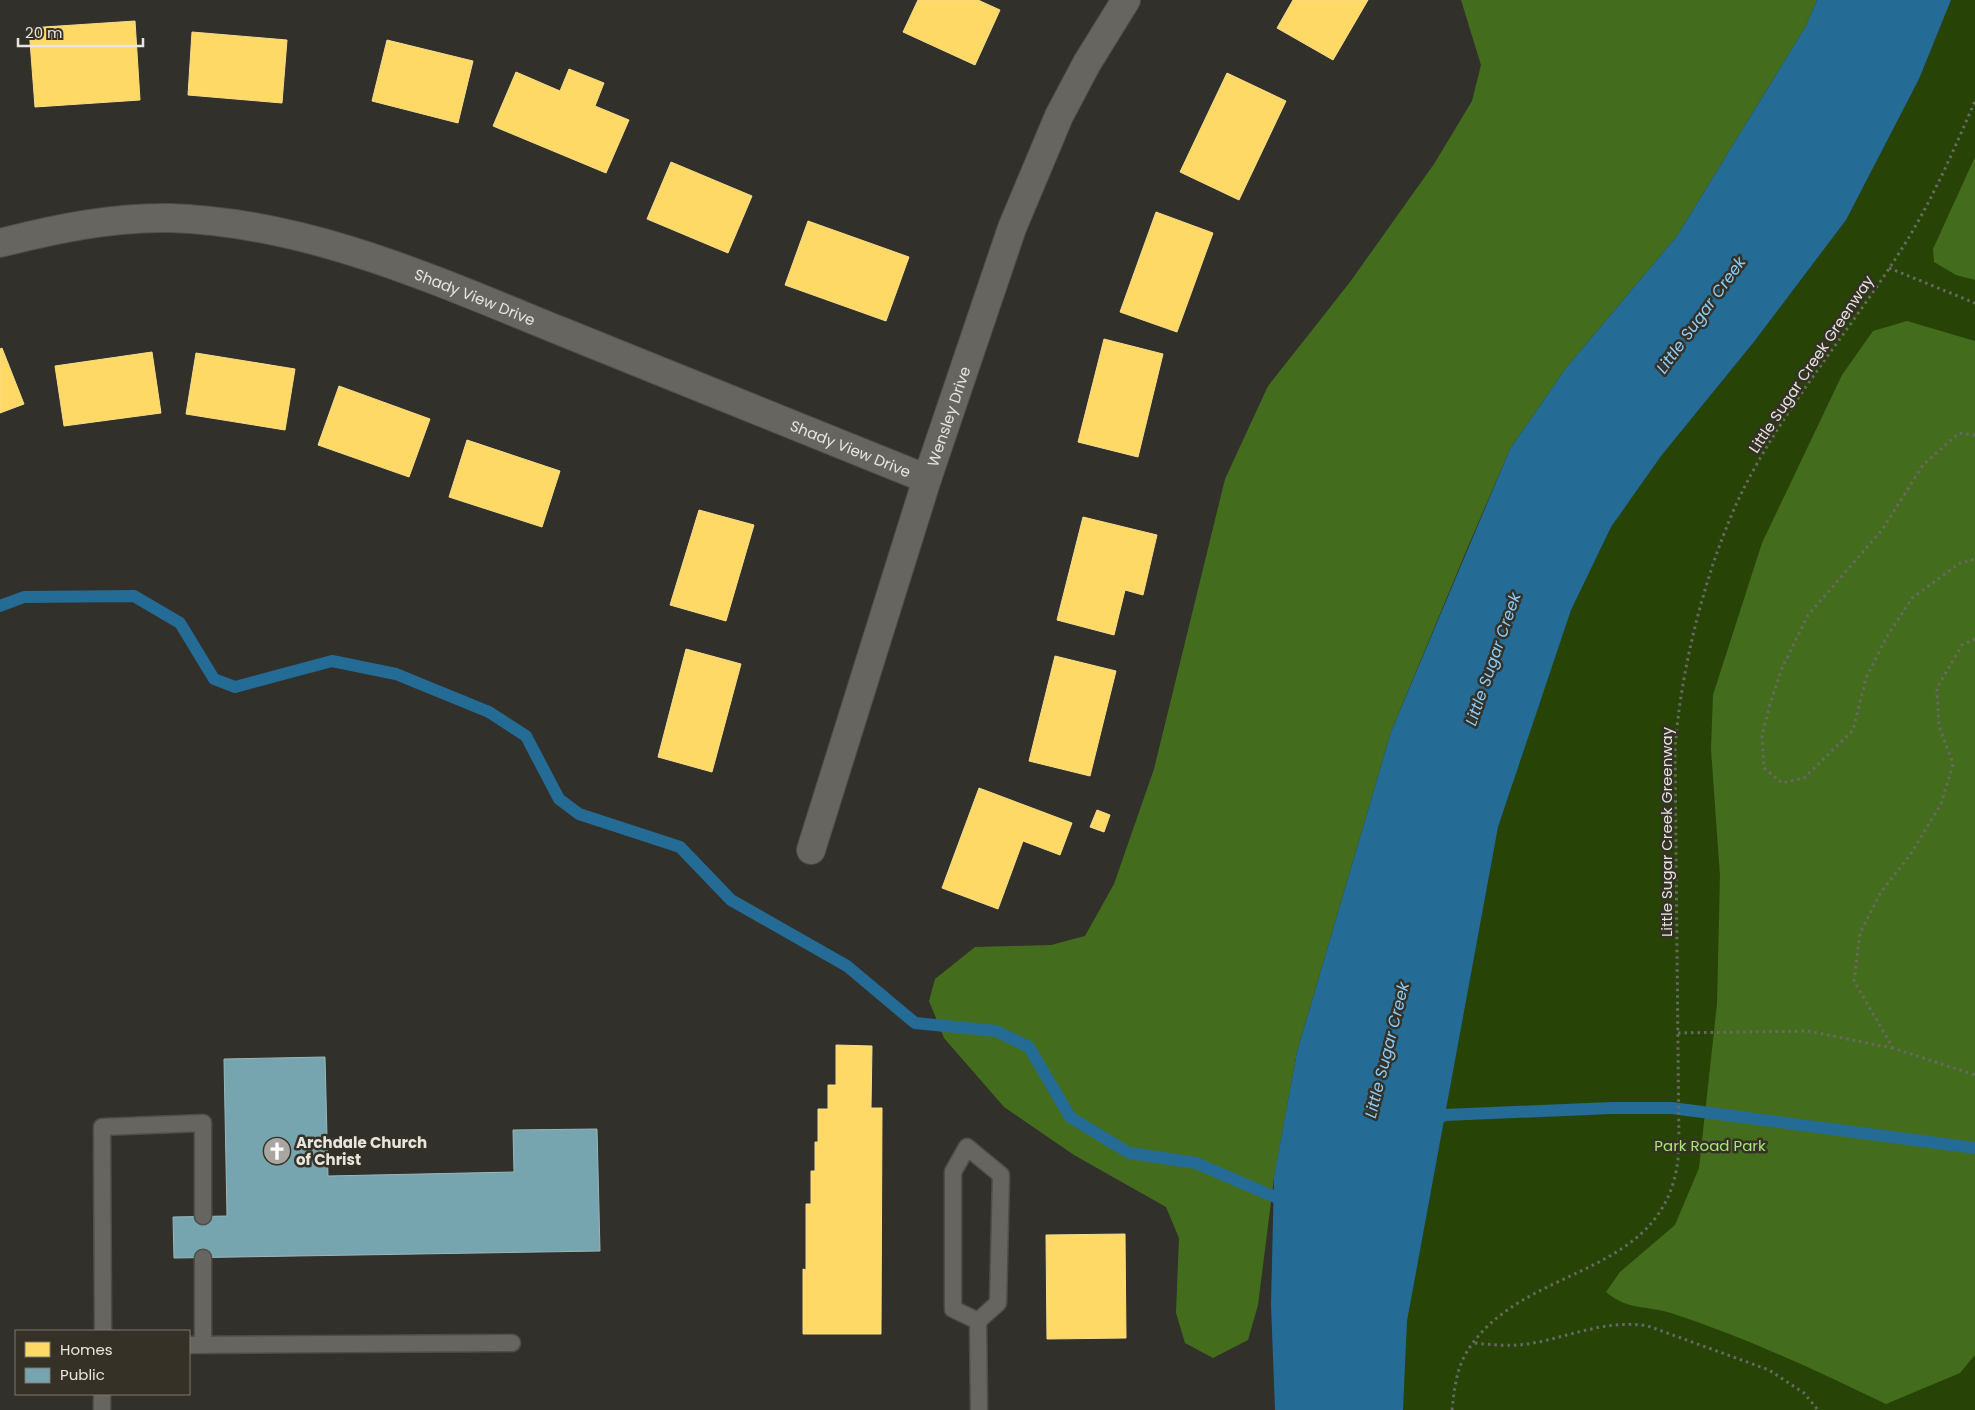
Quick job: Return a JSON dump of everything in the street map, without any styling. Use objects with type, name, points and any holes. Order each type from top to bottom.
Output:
[{"type":"street","name":"Wensley Drive","points":[[811,850],[927,479],[1012,228],[1059,116],[1087,63],[1126,0]]},
{"type":"street","name":"Shady View Drive","points":[[0,243],[84,224],[168,218],[233,223],[328,243],[429,278],[927,479]]},
{"type":"lane","points":[[103,1330],[102,1127],[203,1123],[203,1216]]},
{"type":"lane","points":[[978,1321],[953,1309],[953,1172],[967,1147],[1001,1175],[998,1302],[978,1321],[980,1410]]},
{"type":"lane","points":[[203,1258],[196,1345],[512,1343]]},
{"type":"lane","points":[[102,1395],[102,1410]]},
{"type":"path","name":"Little Sugar Creek Greenway","points":[[1452,1410],[1459,1368],[1474,1343],[1493,1321],[1510,1308],[1546,1288],[1607,1259],[1641,1234],[1653,1222],[1668,1197],[1676,1174],[1679,1147],[1674,752],[1680,696],[1692,641],[1721,544],[1744,489],[1794,405],[1889,268],[1924,211],[1975,101]]},
{"type":"path","points":[[1889,268],[1975,303]]},
{"type":"path","points":[[1975,435],[1959,433],[1923,465],[1882,530],[1808,615],[1782,668],[1770,704],[1762,736],[1764,768],[1782,783],[1804,778],[1829,756],[1853,730],[1866,678],[1886,638],[1912,598],[1960,563],[1975,559]]},
{"type":"path","points":[[1893,1048],[1854,981],[1860,934],[1881,892],[1910,854],[1942,804],[1953,764],[1939,726],[1937,688],[1962,645],[1975,639]]},
{"type":"path","points":[[1678,1033],[1808,1031],[1893,1048],[1975,1075]]},
{"type":"path","points":[[1474,1343],[1503,1345],[1532,1343],[1606,1325],[1630,1324],[1648,1326],[1769,1370],[1804,1393],[1818,1410]]},
{"type":"green space","points":[[1461,0],[1817,0],[1806,26],[1677,236],[1566,368],[1510,449],[1391,732],[1297,1052],[1274,1178],[1258,1305],[1248,1340],[1213,1358],[1185,1343],[1176,1313],[1179,1238],[1166,1207],[1074,1155],[1004,1107],[944,1038],[929,1001],[935,979],[975,947],[1051,945],[1085,936],[1114,884],[1154,769],[1225,479],[1268,386],[1350,282],[1434,164],[1472,101],[1481,65]]},
{"type":"green space","name":"Park Road Park","points":[[1951,0],[1975,0],[1975,1410],[1390,1410],[1498,827],[1571,610],[1611,527],[1661,456],[1753,343],[1846,220],[1919,79]]},
{"type":"green space","points":[[1975,157],[1975,280],[1956,275],[1934,262],[1933,249]]},
{"type":"green space","points":[[1907,321],[1975,341],[1975,1355],[1960,1373],[1886,1404],[1755,1344],[1665,1311],[1630,1305],[1606,1292],[1620,1272],[1675,1225],[1699,1168],[1717,1004],[1720,876],[1711,749],[1713,695],[1762,543],[1842,375],[1873,331]]},
{"type":"water","name":"Little Sugar Creek","points":[[1817,0],[1951,0],[1919,79],[1846,220],[1753,343],[1661,456],[1611,527],[1571,610],[1498,827],[1407,1321],[1403,1410],[1275,1410],[1271,1305],[1274,1177],[1297,1052],[1391,732],[1510,449],[1566,368],[1677,236],[1806,26]]},
{"type":"building: Homes","points":[[918,0],[978,0],[1000,10],[975,65],[903,32]]},
{"type":"building: Homes","points":[[1293,0],[1368,0],[1333,60],[1277,28]]},
{"type":"building: Homes","points":[[135,21],[140,100],[35,107],[29,28]]},
{"type":"building: Homes","points":[[192,32],[287,40],[282,103],[188,95]]},
{"type":"building: Homes","points":[[387,40],[473,61],[458,123],[372,101]]},
{"type":"building: Homes","points":[[569,69],[604,83],[595,106],[629,120],[606,173],[493,126],[516,72],[560,91]]},
{"type":"building: Homes","points":[[1227,73],[1286,101],[1239,200],[1180,172]]},
{"type":"building: Homes","points":[[671,162],[752,196],[728,253],[647,219]]},
{"type":"building: Homes","points":[[1156,212],[1213,233],[1177,332],[1120,312]]},
{"type":"building: Homes","points":[[808,221],[909,257],[886,321],[785,285]]},
{"type":"building: Homes","points":[[1104,339],[1163,354],[1138,457],[1078,442]]},
{"type":"building: Homes","points":[[2,348],[24,404],[0,413],[0,349]]},
{"type":"building: Homes","points":[[152,352],[161,413],[64,426],[55,366]]},
{"type":"building: Homes","points":[[196,353],[295,369],[285,430],[186,414]]},
{"type":"building: Homes","points":[[339,386],[430,419],[409,477],[318,445]]},
{"type":"building: Homes","points":[[467,440],[560,471],[542,527],[449,497]]},
{"type":"building: Homes","points":[[699,510],[754,525],[726,621],[670,605]]},
{"type":"building: Homes","points":[[1083,517],[1157,535],[1143,595],[1125,590],[1114,635],[1057,620]]},
{"type":"building: Homes","points":[[686,649],[741,664],[712,772],[658,757]]},
{"type":"building: Homes","points":[[1055,656],[1116,671],[1090,776],[1029,761]]},
{"type":"building: Homes","points":[[979,788],[1072,823],[1060,855],[1023,841],[998,909],[942,888]]},
{"type":"building: Homes","points":[[1097,810],[1110,815],[1104,832],[1090,827]]},
{"type":"building: Homes","points":[[836,1045],[872,1046],[871,1108],[882,1108],[881,1334],[803,1334],[803,1269],[806,1270],[806,1204],[811,1204],[811,1171],[815,1171],[815,1142],[818,1142],[818,1109],[828,1109],[828,1085],[836,1085]]},
{"type":"building: Homes","points":[[1125,1234],[1126,1338],[1047,1339],[1046,1235]]},
{"type":"building: Public","name":"Archdale Church of Christ","points":[[325,1057],[328,1176],[514,1172],[513,1130],[597,1129],[600,1251],[174,1258],[173,1217],[227,1216],[224,1059]]},
{"type":"waterway","points":[[0,606],[24,597],[134,596],[180,623],[214,679],[235,687],[332,661],[396,674],[489,712],[526,736],[559,799],[579,814],[680,847],[731,900],[847,966],[915,1023],[996,1031],[1029,1047],[1070,1117],[1129,1153],[1196,1163],[1289,1203]]},
{"type":"waterway","points":[[1430,1123],[1445,1115],[1612,1108],[1672,1108],[1975,1148]]},
{"type":"place","name":"Archdale Church of Christ","points":[[277,1151]]}]
